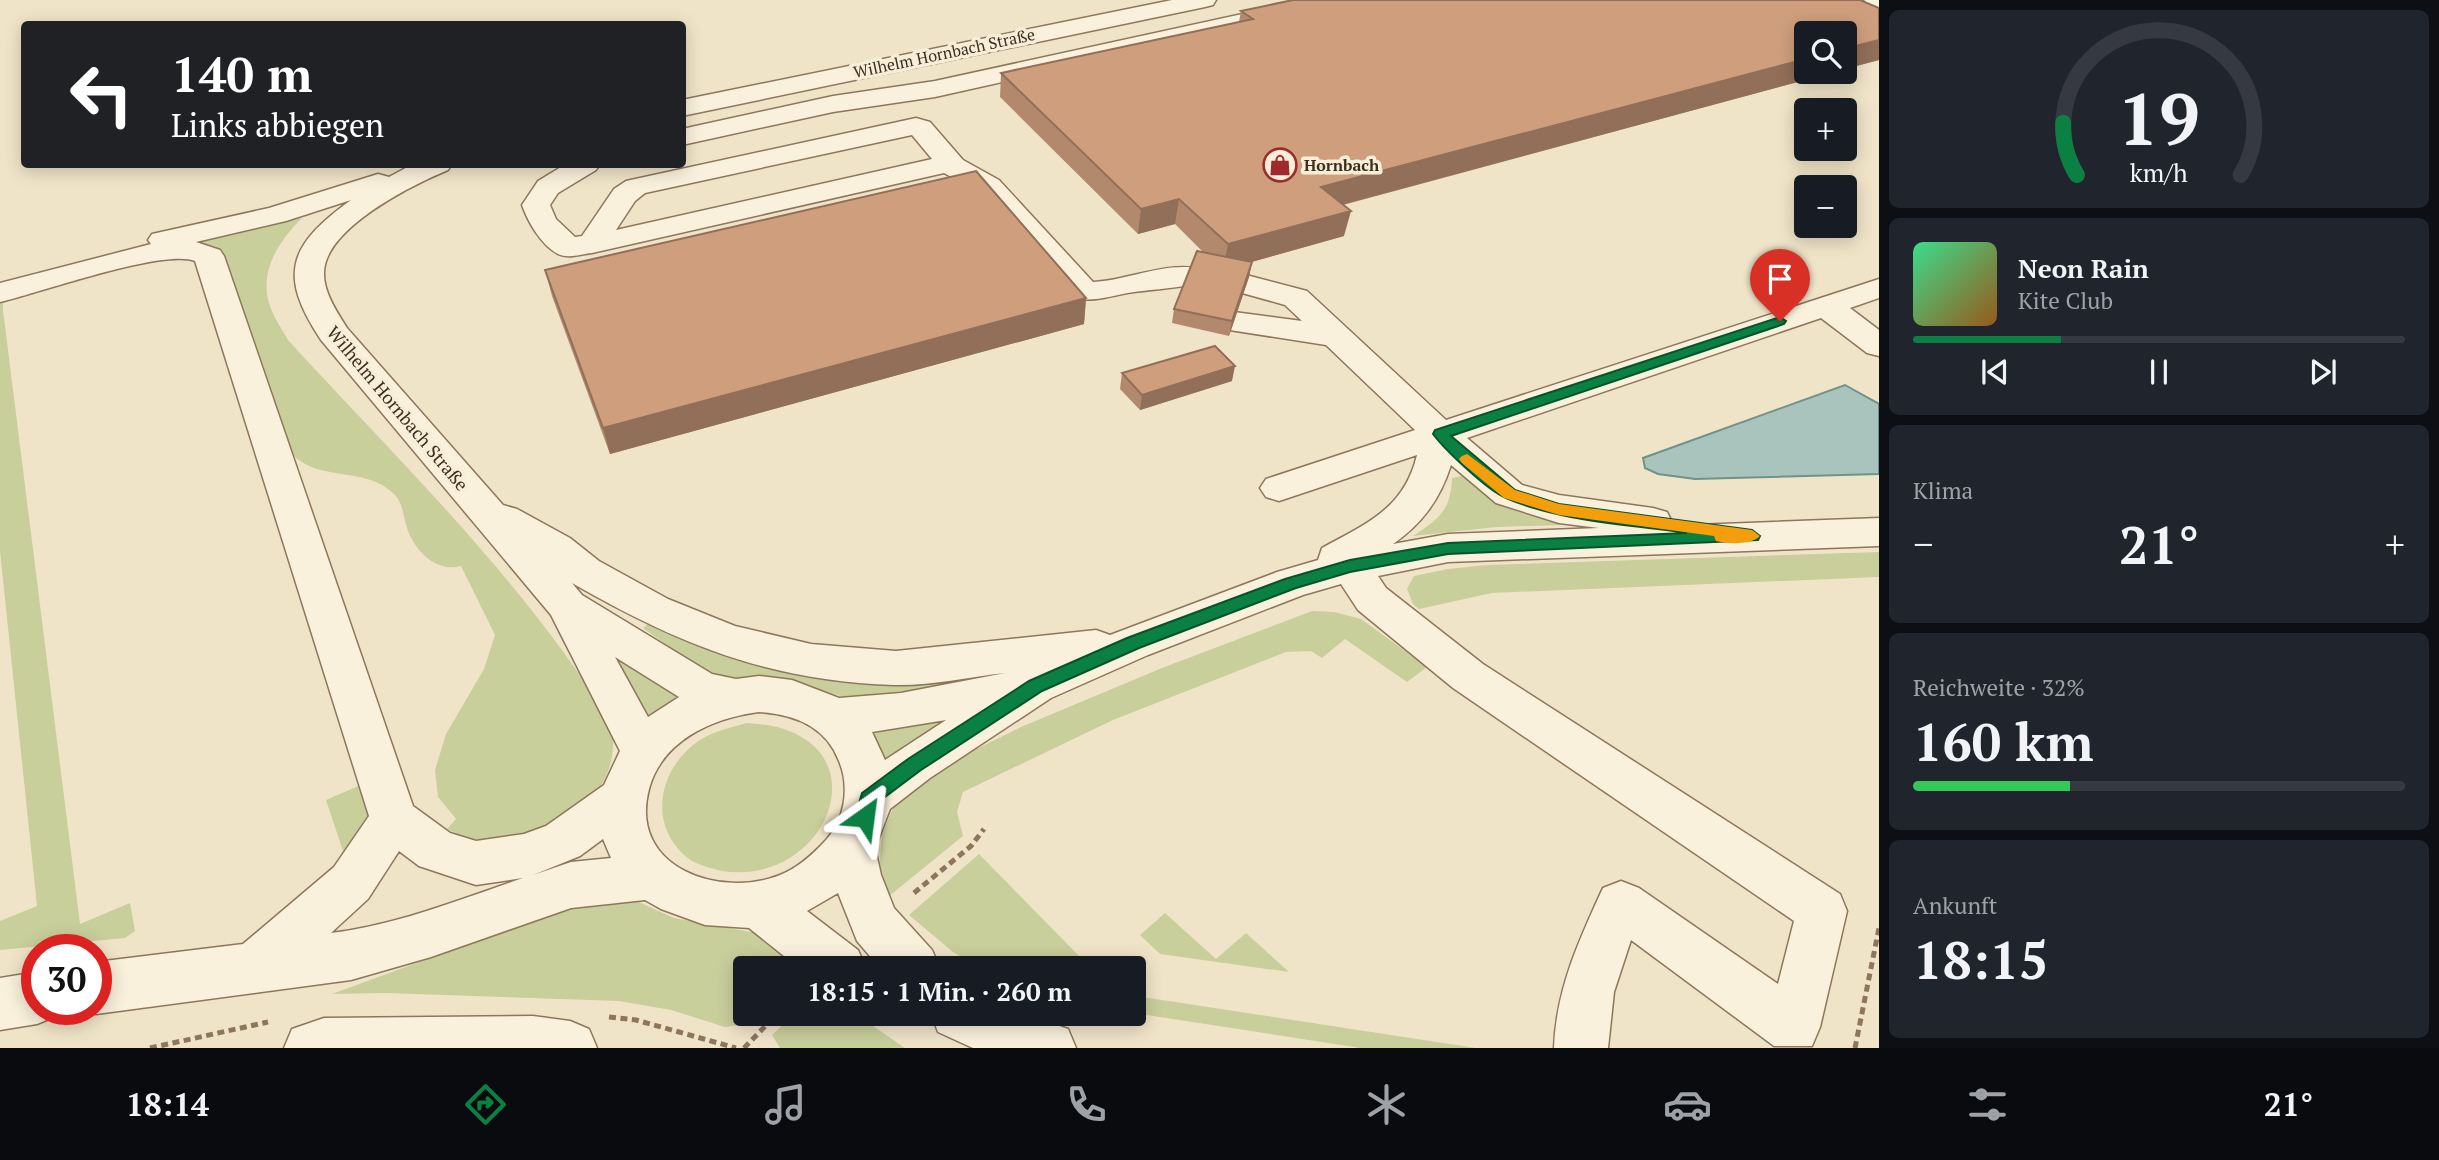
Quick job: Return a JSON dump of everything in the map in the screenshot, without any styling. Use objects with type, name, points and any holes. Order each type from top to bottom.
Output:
[{"type":"street","name":"Wilhelm Hornbach Straße","points":[[686,107],[1205,0]]},
{"type":"street","points":[[686,136],[833,104],[935,89],[1337,0]]},
{"type":"street","points":[[592,244],[624,195],[636,187],[914,126],[921,128],[950,163],[989,186],[1080,288],[1098,291],[1129,283],[1190,276]]},
{"type":"street","points":[[579,168],[548,187],[536,205],[543,222],[568,247],[592,244],[950,163]]},
{"type":"street","points":[[0,268],[72,258],[276,215],[426,168]]},
{"type":"street","name":"Wilhelm Hornbach Straße","points":[[429,168],[371,198],[342,221],[318,246],[308,270],[313,299],[333,333],[567,605],[643,751]]},
{"type":"street","points":[[0,293],[149,253],[182,249],[209,256],[394,819],[436,851],[477,863],[525,856],[563,841],[624,797]]},
{"type":"street","points":[[0,279],[72,258]]},
{"type":"street","points":[[1129,283],[1178,308]]},
{"type":"street","points":[[1246,284],[1296,298],[1473,465],[1509,494],[1559,509],[1752,536]]},
{"type":"street","points":[[1279,488],[1879,288]]},
{"type":"street","points":[[1826,306],[1879,345]]},
{"type":"street","points":[[1234,322],[1336,337]]},
{"type":"street","points":[[1291,583],[1388,530],[1416,506],[1433,472],[1440,434]]},
{"type":"street","name":"Wilhelm Hornbach Straße","points":[[482,508],[556,548],[585,572],[653,610],[727,641],[811,661],[896,668],[1133,643]]},
{"type":"street","name":"Wilhelm Hornbach Straße","points":[[868,799],[914,764],[1036,686],[1133,643],[1291,583],[1350,566],[1448,548],[1879,532]]},
{"type":"street","points":[[1350,566],[1372,599],[1468,676],[1822,911],[1793,1027],[1621,904],[1595,964],[1580,1017],[1581,1048]]},
{"type":"street","name":"Wilhelm Hornbach Straße","points":[[567,605],[701,689],[732,696]]},
{"type":"street","name":"Wilhelm Hornbach Straße","points":[[833,717],[901,710],[1036,686]]},
{"type":"street","points":[[759,694],[786,696],[812,704],[833,717],[857,744],[866,768],[868,799],[865,817],[851,846],[825,873],[797,892],[759,905],[709,905],[676,895],[650,877],[632,854],[624,830],[624,797],[631,774],[643,751],[660,732],[681,716],[705,704],[732,696],[759,694]]},
{"type":"street","points":[[255,967],[352,883],[394,819]]},
{"type":"street","points":[[851,846],[856,875],[876,924],[904,956]]},
{"type":"street","points":[[112,986],[351,955],[431,933],[571,885],[650,877]]},
{"type":"street","points":[[759,905],[825,956]]},
{"type":"street","points":[[0,988],[21,989]]},
{"type":"street","points":[[0,1004],[21,1001]]},
{"type":"street","points":[[985,1026],[1009,1037],[1049,1048]]},
{"type":"street","points":[[311,1048],[324,1045],[533,1043],[570,1048]]},
{"type":"path","points":[[1854,1048],[1879,928]]},
{"type":"path","points":[[744,1048],[765,1026]]},
{"type":"green space","points":[[302,218],[279,247],[269,269],[267,281],[270,306],[288,340],[438,501],[511,584],[594,694],[608,718],[613,736],[613,751],[604,780],[596,793],[575,814],[548,827],[498,841],[475,839],[447,829],[456,819],[438,797],[435,770],[446,734],[484,669],[495,635],[461,566],[436,564],[416,546],[395,495],[370,480],[315,468],[292,454],[220,251],[200,243],[183,241]]},
{"type":"green space","points":[[33,291],[34,294],[3,303],[3,310],[80,924],[130,903],[135,931],[125,938],[112,939],[112,934],[21,934],[21,948],[0,950],[0,921],[37,906],[0,551],[0,300]]},
{"type":"green space","points":[[1466,475],[1513,509],[1562,525],[1497,527],[1413,536],[1442,513],[1449,498],[1452,478]]},
{"type":"green space","points":[[1879,552],[1879,577],[1492,593],[1419,609],[1413,604],[1407,589],[1414,576],[1486,565]]},
{"type":"green space","points":[[1312,611],[1334,612],[1361,619],[1427,667],[1407,682],[1345,639],[1322,658],[1311,651],[1286,652],[1113,720],[963,792],[957,812],[963,836],[888,897],[879,871],[882,834],[894,806],[918,778],[1021,727],[1162,668]]},
{"type":"green space","points":[[648,624],[694,644],[755,662],[960,679],[887,700],[859,701],[795,683],[730,678],[701,670],[643,628]]},
{"type":"green space","points":[[624,654],[683,699],[651,721],[614,661]]},
{"type":"green space","points":[[951,711],[956,719],[883,762],[880,746],[869,731]]},
{"type":"green space","points":[[747,723],[792,732],[819,751],[831,777],[830,806],[816,833],[793,856],[761,870],[722,871],[692,861],[673,842],[666,828],[663,798],[672,769],[693,745],[712,734]]},
{"type":"green space","points":[[363,784],[369,813],[367,828],[352,853],[343,851],[326,800]]},
{"type":"green space","points":[[979,854],[1079,956],[960,956],[909,915]]},
{"type":"green space","points":[[632,899],[674,918],[757,933],[791,956],[733,956],[733,1026],[725,1027],[671,1010],[619,1001],[386,993],[332,994],[577,904]]},
{"type":"green space","points":[[1165,913],[1216,959],[1246,933],[1289,972],[1160,954],[1140,935]]},
{"type":"green space","points":[[1146,998],[1476,1048],[1360,1048],[1146,1015]]},
{"type":"green space","points":[[781,1026],[873,1026],[905,1048],[780,1048],[772,1035]]},
{"type":"water","points":[[1845,385],[1879,404],[1879,474],[1695,479],[1658,474],[1645,468],[1643,458]]},
{"type":"building","name":"Hornbach","points":[[1293,0],[1860,0],[1879,8],[1879,40],[1857,46],[1857,21],[1794,21],[1794,62],[1321,187],[1351,211],[1228,244],[1179,199],[1141,209],[1001,73],[1253,19],[1241,11]]},
{"type":"building","points":[[976,171],[1086,298],[603,428],[545,270]]},
{"type":"building","points":[[1197,251],[1252,262],[1232,321],[1174,309]]},
{"type":"building","points":[[1215,346],[1235,366],[1142,395],[1122,373]]},
{"type":"slow traffic","points":[[1467,459],[1509,494],[1559,509],[1752,536],[1722,537]]},
{"type":"place","name":"Hornbach","points":[[1280,165]]},
{"type":"route","points":[[865,817],[868,799],[914,764],[1036,686],[1133,643],[1291,583],[1350,566],[1448,548],[1752,536],[1559,509],[1509,494],[1440,434],[1780,321]]}]
